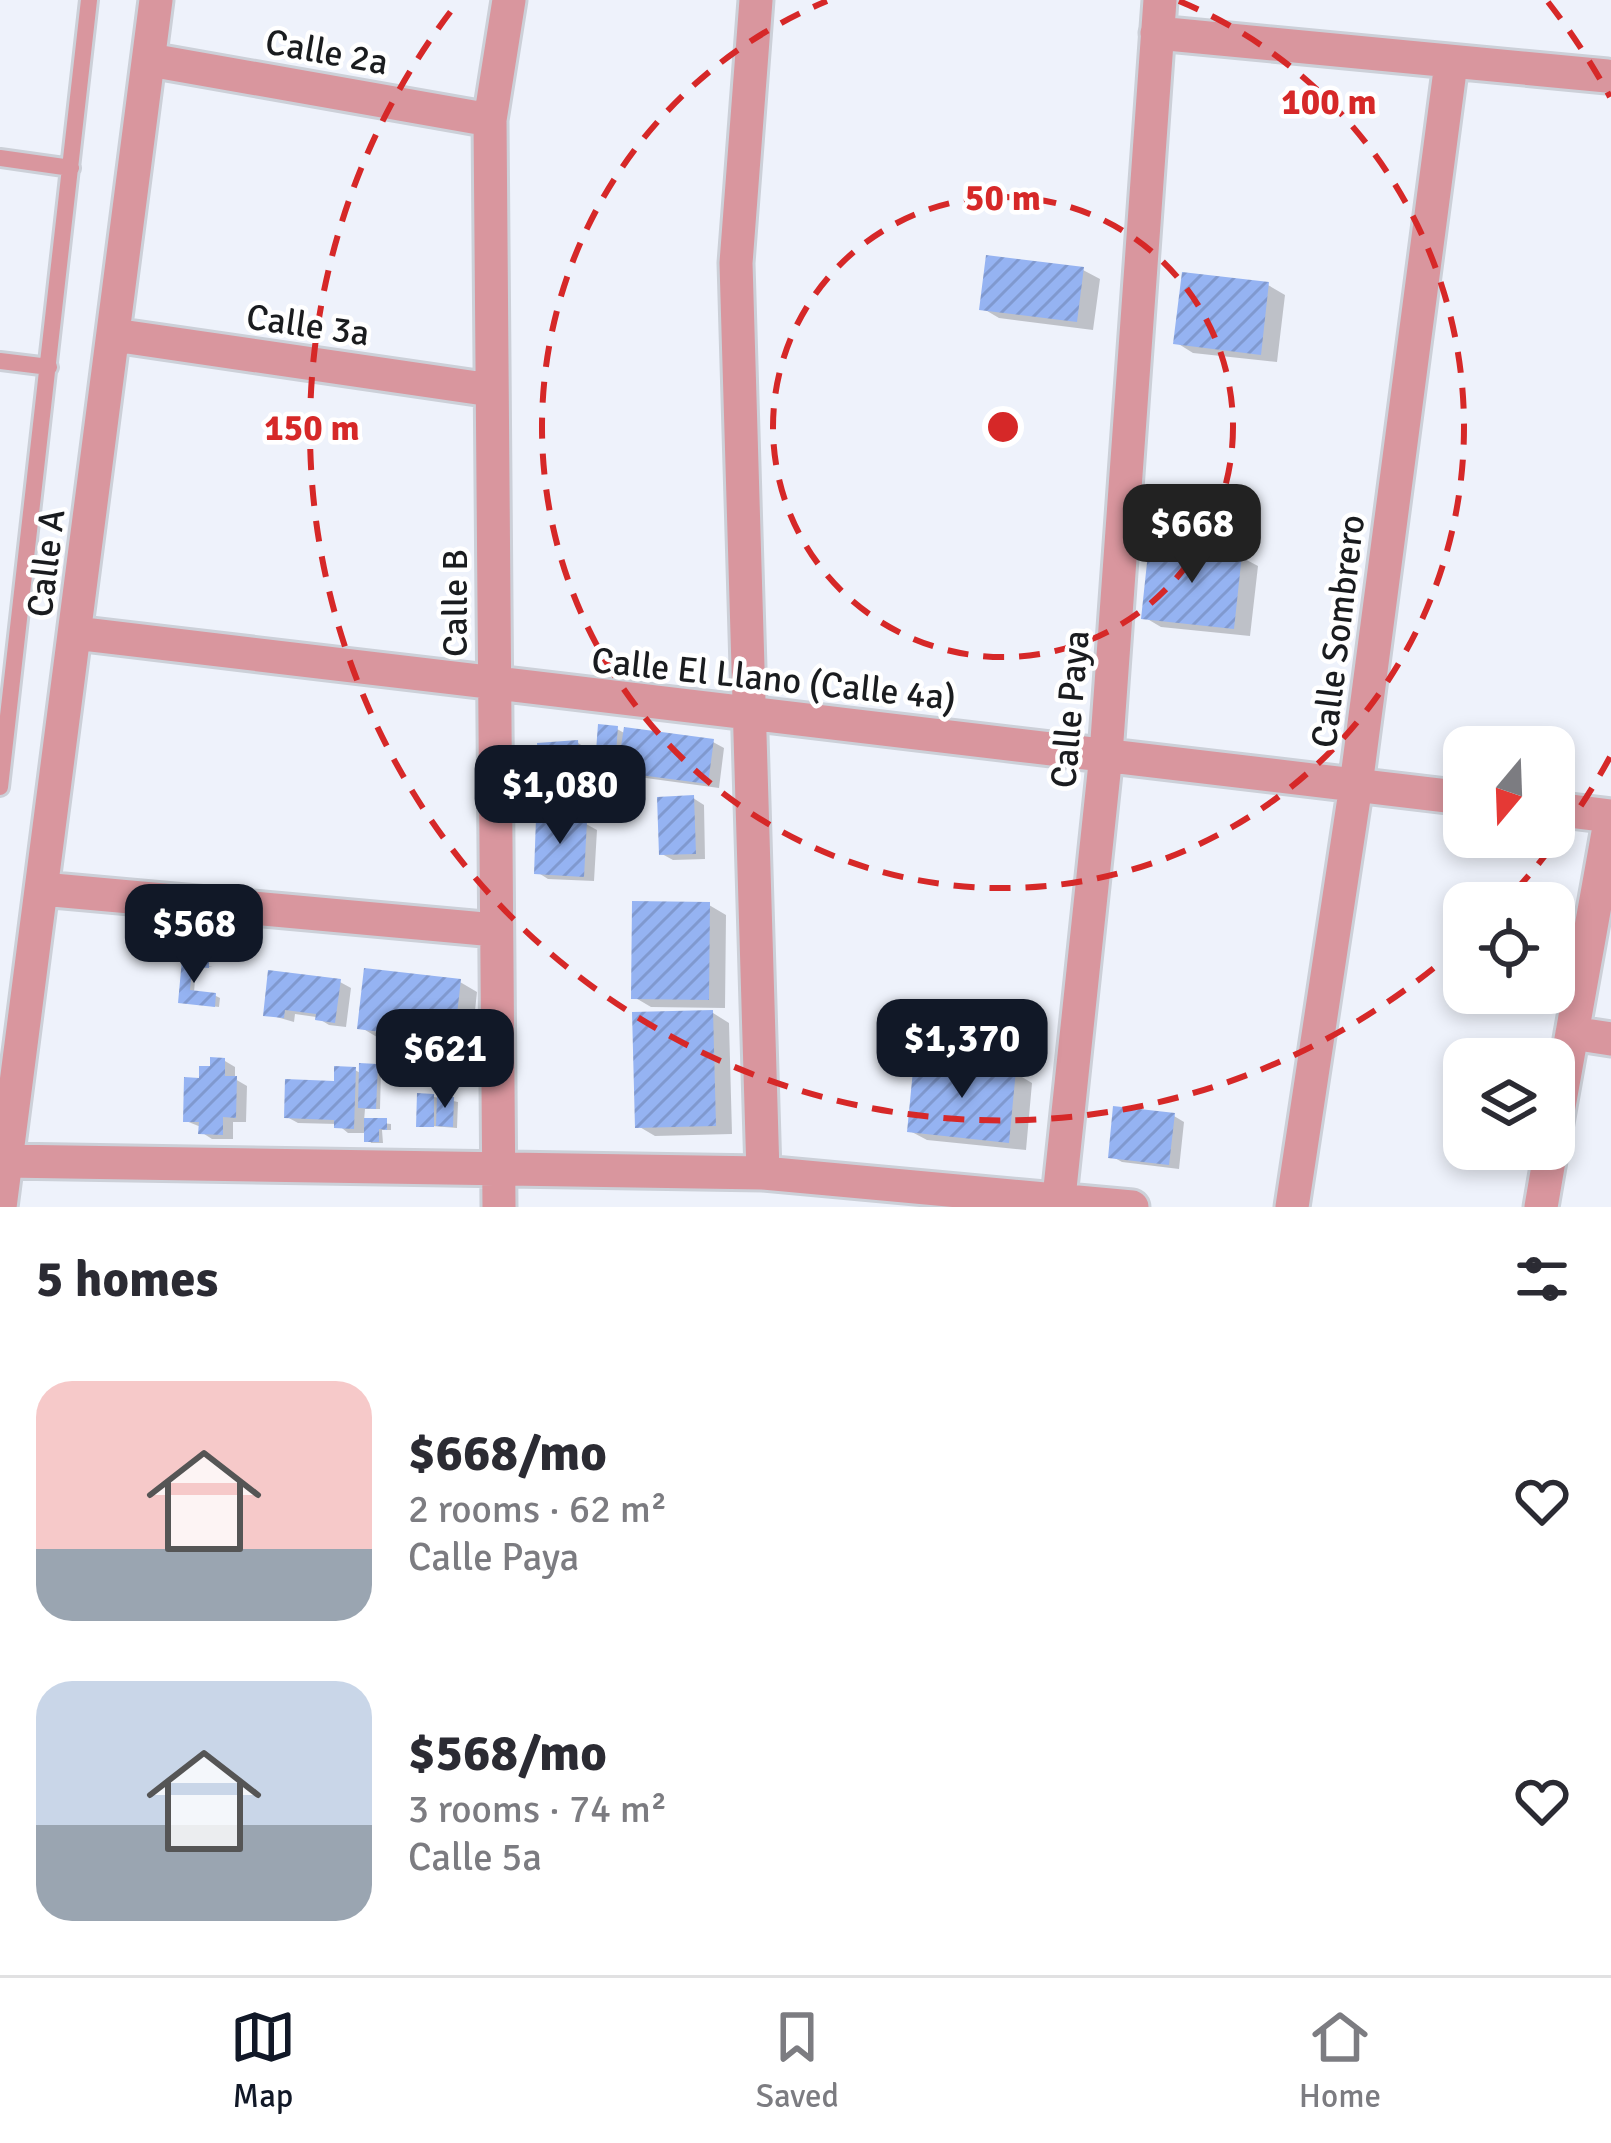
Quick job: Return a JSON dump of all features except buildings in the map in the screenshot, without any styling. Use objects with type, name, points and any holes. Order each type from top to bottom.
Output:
[{"type":"street","name":"Calle A","points":[[0,1207],[156,0]]},
{"type":"street","name":"Calle B","points":[[499,1207],[490,120],[509,0]]},
{"type":"street","points":[[756,0],[736,263],[763,1173]]},
{"type":"street","points":[[1158,16],[1451,64],[1607,76]]},
{"type":"street","name":"Calle Paya","points":[[1058,1203],[1106,754],[1158,16]]},
{"type":"street","name":"Calle 2a","points":[[150,60],[490,120]]},
{"type":"street","name":"Calle Sombrero","points":[[1292,1207],[1356,785],[1451,64]]},
{"type":"street","name":"Calle 3a","points":[[114,335],[491,390]]},
{"type":"street","name":"Calle El Llano (Calle 4a)","points":[[75,633],[1443,795]]},
{"type":"street","points":[[1571,1038],[1611,816],[1575,812]]},
{"type":"street","points":[[42,889],[495,930]]},
{"type":"street","points":[[1572,1033],[1611,1039]]},
{"type":"street","points":[[6,1161],[763,1173],[1132,1207]]},
{"type":"street","points":[[1541,1207],[1547,1170]]},
{"type":"lane","points":[[0,787],[7,675],[49,367],[89,0]]},
{"type":"lane","points":[[0,158],[70,168]]},
{"type":"lane","points":[[0,361],[49,367]]}]
